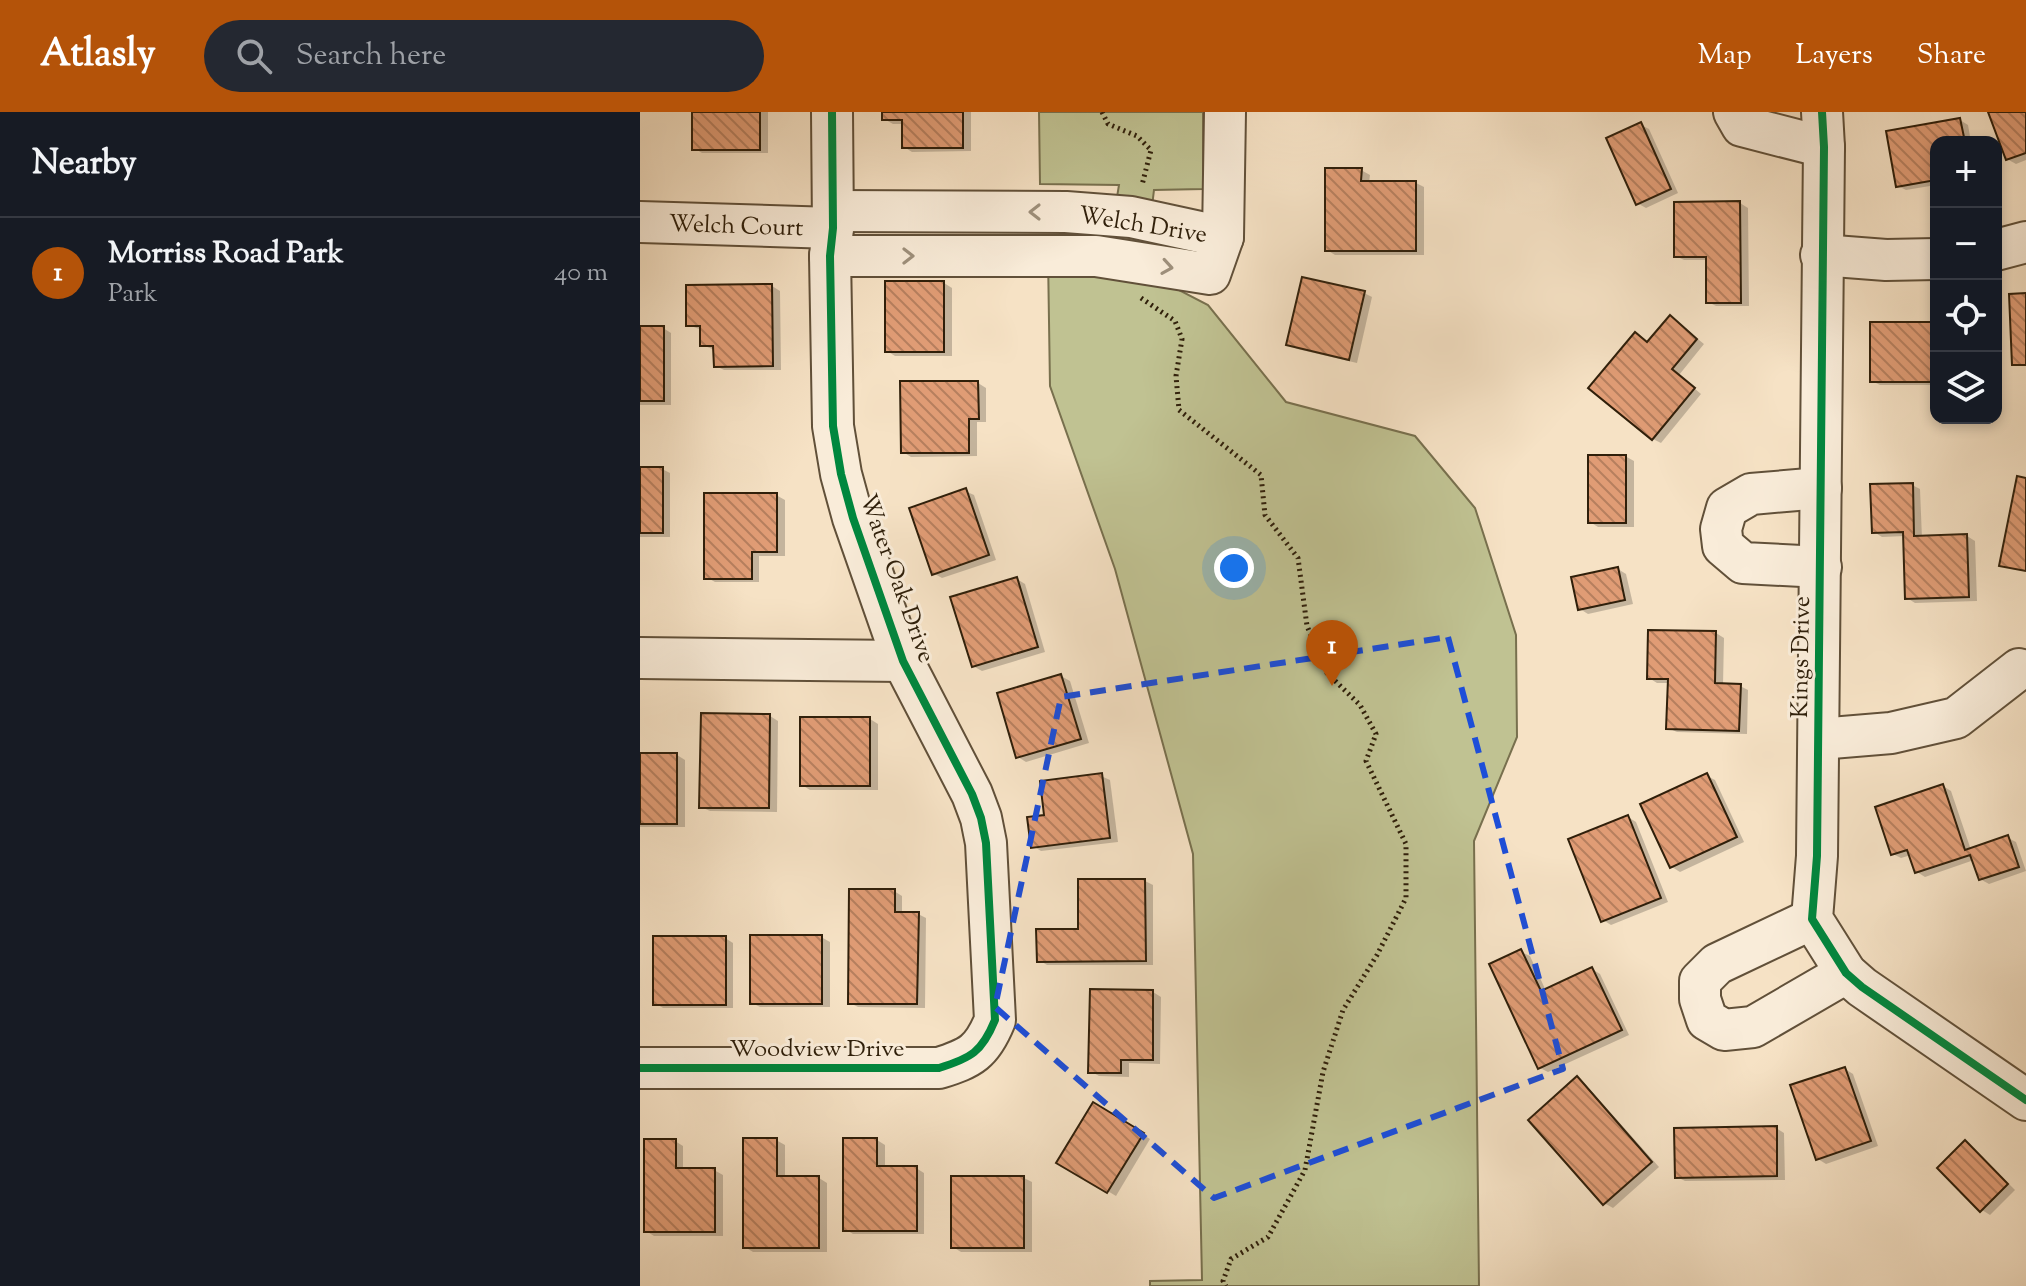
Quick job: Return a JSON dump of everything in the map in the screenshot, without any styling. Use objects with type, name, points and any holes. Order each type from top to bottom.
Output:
[{"type":"street","name":"Water Oak Drive","points":[[832,112],[833,426],[853,518],[903,661],[972,794],[981,818],[986,843],[995,991],[995,1020],[986,1041]]},
{"type":"street","points":[[1223,237],[1225,112]]},
{"type":"street","points":[[1734,112],[1742,126],[1823,129]]},
{"type":"street","name":"Kings Drive","points":[[1812,919],[1817,856],[1819,739],[1823,129]]},
{"type":"street","name":"Welch Drive","points":[[1066,212],[1131,217],[1223,237],[1210,274],[1096,256],[832,232],[1066,212]]},
{"type":"street","name":"Welch Court","points":[[640,222],[832,232]]},
{"type":"street","points":[[2002,248],[2026,242]]},
{"type":"street","points":[[1821,255],[1886,260],[1930,259]]},
{"type":"street","points":[[1821,488],[1751,494],[1727,508],[1721,529],[1723,546],[1743,563],[1821,567]]},
{"type":"street","points":[[640,658],[903,661]]},
{"type":"street","points":[[1819,739],[1891,733],[1956,718],[2019,669]]},
{"type":"street","points":[[1846,973],[1753,1027],[1724,1030],[1707,1020],[1700,999],[1700,981],[1717,964],[1812,919],[1846,973],[1862,987],[2026,1100]]},
{"type":"street","name":"Woodview Drive","points":[[640,1068],[939,1068],[968,1059],[986,1041]]},
{"type":"path","points":[[1102,112],[1108,124],[1137,136],[1151,150],[1131,217]]},
{"type":"path","points":[[1122,260],[1119,274],[1125,287],[1175,321],[1182,339],[1176,376],[1179,410],[1261,475],[1265,515],[1298,558],[1307,626],[1327,673],[1360,705],[1376,734],[1366,761],[1406,844],[1406,898],[1377,955],[1343,1010],[1323,1072],[1305,1170],[1268,1237],[1231,1259],[1223,1281],[1226,1286]]},
{"type":"highlighted area","points":[[1448,637],[1563,1069],[1214,1198],[995,1007],[1061,697]]},
{"type":"green space","points":[[1039,112],[1203,112],[1203,189],[1154,190],[1144,272],[1208,305],[1286,402],[1415,436],[1475,508],[1516,635],[1517,737],[1474,841],[1479,1286],[1150,1286],[1150,1281],[1202,1280],[1193,854],[1115,569],[1050,386],[1048,256],[1107,258],[1119,185],[1040,184]]},
{"type":"building","points":[[692,112],[760,112],[760,150],[692,150]]},
{"type":"building","points":[[882,112],[963,112],[963,148],[902,148],[902,120],[882,120]]},
{"type":"building","points":[[1988,112],[2026,112],[2026,153],[2006,160],[2002,136],[1997,136]]},
{"type":"building","points":[[1960,118],[1964,136],[1930,136],[1930,181],[1896,187],[1886,131]]},
{"type":"building","points":[[1641,122],[1671,189],[1636,205],[1606,138]]},
{"type":"building","points":[[1325,168],[1362,168],[1361,181],[1416,181],[1416,251],[1325,251]]},
{"type":"building","points":[[1740,201],[1741,303],[1706,303],[1706,257],[1674,257],[1674,202]]},
{"type":"building","points":[[1302,277],[1365,291],[1349,360],[1286,345]]},
{"type":"building","points":[[885,281],[944,281],[944,352],[885,352]]},
{"type":"building","points":[[772,284],[773,366],[714,367],[713,346],[700,346],[700,326],[686,326],[686,285]]},
{"type":"building","points":[[2026,293],[2026,365],[2012,365],[2009,294]]},
{"type":"building","points":[[1670,315],[1697,339],[1672,369],[1695,388],[1652,440],[1588,388],[1635,332],[1647,342]]},
{"type":"building","points":[[1870,322],[1930,322],[1930,382],[1870,382]]},
{"type":"building","points":[[640,326],[664,326],[664,401],[640,401]]},
{"type":"building","points":[[900,381],[978,381],[979,419],[969,419],[969,453],[901,453]]},
{"type":"building","points":[[1588,455],[1626,455],[1626,523],[1588,523]]},
{"type":"building","points":[[640,467],[663,467],[663,533],[640,533]]},
{"type":"building","points":[[2017,476],[2026,478],[2026,571],[1999,566]]},
{"type":"building","points":[[1913,483],[1914,536],[1967,534],[1969,597],[1905,599],[1903,532],[1872,533],[1870,484]]},
{"type":"building","points":[[966,488],[989,555],[932,575],[909,508]]},
{"type":"building","points":[[704,493],[777,493],[777,552],[752,552],[752,579],[704,579]]},
{"type":"building","points":[[1618,567],[1625,600],[1578,610],[1571,577]]},
{"type":"building","points":[[1017,577],[1038,647],[972,667],[950,597]]},
{"type":"building","points":[[1648,630],[1716,631],[1715,683],[1741,684],[1739,731],[1666,729],[1668,679],[1647,679]]},
{"type":"building","points":[[1061,674],[1081,739],[1016,758],[997,693]]},
{"type":"building","points":[[701,713],[770,714],[769,808],[699,808]]},
{"type":"building","points":[[800,717],[870,717],[870,786],[800,786]]},
{"type":"building","points":[[640,753],[677,753],[677,824],[640,824]]},
{"type":"building","points":[[1102,773],[1110,838],[1031,848],[1027,817],[1044,815],[1040,781]]},
{"type":"building","points":[[1707,773],[1737,837],[1670,868],[1640,804]]},
{"type":"building","points":[[1943,784],[1965,850],[2008,835],[2019,867],[1979,880],[1970,855],[1915,873],[1907,850],[1891,855],[1875,807]]},
{"type":"building","points":[[1628,815],[1661,898],[1601,922],[1568,839]]},
{"type":"building","points":[[1078,879],[1145,879],[1146,961],[1037,962],[1036,929],[1078,929]]},
{"type":"building","points":[[849,889],[895,889],[895,912],[919,912],[917,1004],[848,1004]]},
{"type":"building","points":[[750,935],[822,935],[822,1004],[750,1004]]},
{"type":"building","points":[[653,936],[726,936],[726,1005],[653,1005]]},
{"type":"building","points":[[1521,949],[1541,991],[1592,967],[1622,1030],[1538,1069],[1489,964]]},
{"type":"building","points":[[1090,989],[1153,990],[1153,1060],[1121,1060],[1121,1073],[1088,1073]]},
{"type":"building","points":[[1845,1067],[1871,1141],[1816,1160],[1790,1085]]},
{"type":"building","points":[[1577,1076],[1652,1162],[1603,1205],[1528,1120]]},
{"type":"building","points":[[1093,1102],[1144,1133],[1107,1193],[1056,1163]]},
{"type":"building","points":[[1777,1126],[1777,1176],[1675,1178],[1674,1128]]},
{"type":"building","points":[[743,1138],[777,1138],[777,1176],[819,1176],[819,1248],[743,1248]]},
{"type":"building","points":[[843,1138],[877,1138],[877,1166],[917,1166],[917,1231],[843,1231]]},
{"type":"building","points":[[644,1139],[676,1139],[676,1168],[715,1168],[715,1232],[644,1232]]},
{"type":"building","points":[[1965,1140],[2008,1184],[1980,1212],[1937,1168]]},
{"type":"building","points":[[951,1176],[1024,1176],[1024,1248],[951,1248]]},
{"type":"cycle path","points":[[640,1068],[939,1068],[959,1061],[980,1047],[995,1020],[986,843],[981,818],[972,794],[903,661],[853,518],[841,474],[833,426],[830,256],[833,228],[832,112]]},
{"type":"cycle path","points":[[1822,112],[1817,856],[1812,919],[1846,973],[1862,987],[2026,1100]]},
{"type":"place","name":"Morriss Road Park","points":[[1332,686]]}]
